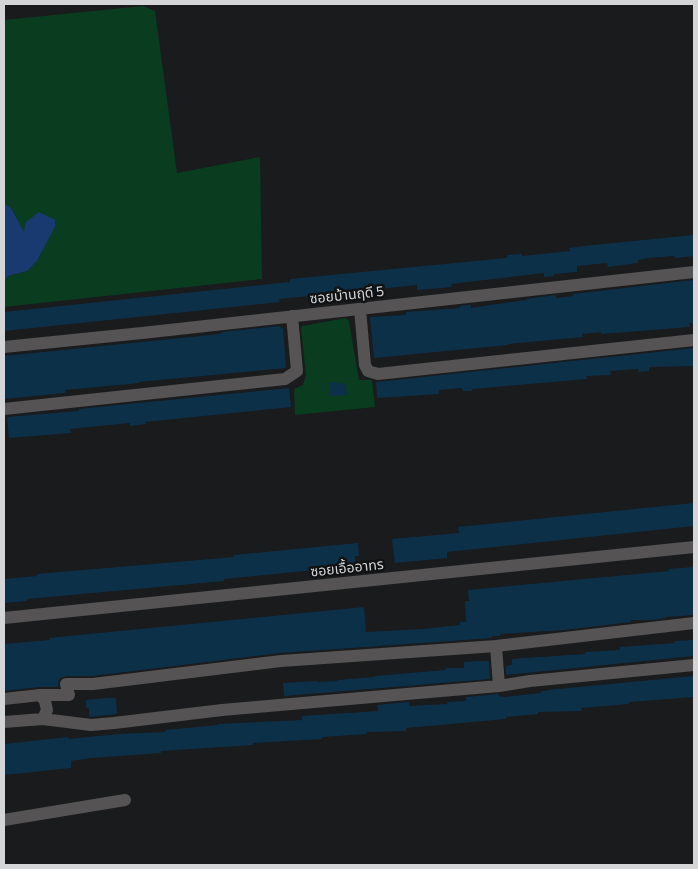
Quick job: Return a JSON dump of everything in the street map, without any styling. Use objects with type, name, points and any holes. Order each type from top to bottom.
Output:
[{"type":"street","name":"ซอยบ้านฤดี 5","points":[[4,347],[694,272]]},
{"type":"street","points":[[360,309],[365,365],[372,374],[694,340]]},
{"type":"street","points":[[4,409],[285,379],[297,371],[292,316]]},
{"type":"street","name":"ซอยเอื้ออาทร","points":[[4,618],[694,547]]},
{"type":"street","points":[[4,699],[40,695],[69,695],[66,684],[93,684],[281,660],[496,646],[694,623]]},
{"type":"street","points":[[496,646],[499,686]]},
{"type":"street","points":[[4,722],[43,719],[91,725],[222,710],[499,686],[530,680],[694,665]]},
{"type":"street","points":[[40,695],[46,701],[47,710],[43,719]]},
{"type":"street","points":[[4,820],[125,800]]},
{"type":"green space","points":[[143,6],[155,11],[177,173],[260,157],[262,279],[4,307],[4,282],[8,276],[27,271],[37,261],[55,227],[24,233],[11,208],[4,203],[4,20]]},
{"type":"green space","points":[[346,318],[349,321],[359,380],[372,380],[375,407],[295,415],[294,389],[303,385],[306,375],[302,326]]},
{"type":"water","points":[[4,203],[11,208],[24,232],[26,222],[39,212],[55,220],[55,227],[37,261],[27,271],[8,276],[4,282]]},
{"type":"building","points":[[694,235],[694,256],[648,258],[638,260],[638,263],[608,267],[607,263],[577,266],[577,272],[554,274],[554,276],[544,277],[544,273],[451,284],[452,287],[417,290],[417,285],[378,289],[378,292],[279,299],[280,302],[4,331],[4,312],[290,282],[290,279],[507,258],[507,255],[522,254],[522,256],[570,251],[569,248],[584,246]]},
{"type":"building","points":[[694,280],[694,323],[689,323],[690,327],[601,334],[601,332],[582,334],[583,337],[374,358],[370,317],[406,315],[406,312],[460,308],[460,306],[471,305],[471,308],[556,295],[556,298],[573,296],[573,294]]},
{"type":"building","points":[[280,326],[281,329],[283,328],[286,368],[65,390],[65,393],[4,399],[4,356]]},
{"type":"building","points":[[694,348],[694,366],[649,367],[649,371],[639,372],[638,369],[610,371],[611,375],[586,376],[587,379],[472,389],[472,391],[463,391],[462,388],[439,390],[439,394],[377,398],[376,382]]},
{"type":"building","points":[[329,382],[346,384],[347,395],[330,396]]},
{"type":"building","points":[[289,388],[291,407],[145,422],[146,424],[130,426],[130,423],[70,429],[71,433],[9,438],[7,417]]},
{"type":"building","points":[[694,503],[694,526],[447,552],[447,558],[395,563],[392,539],[459,533],[458,527]]},
{"type":"building","points":[[358,543],[359,556],[355,556],[356,566],[224,579],[224,581],[27,599],[27,601],[4,603],[4,579],[37,576],[37,574],[234,557],[234,555]]},
{"type":"building","points":[[694,567],[694,615],[653,620],[631,620],[631,622],[564,630],[500,634],[500,636],[492,636],[492,638],[280,653],[92,676],[66,676],[59,679],[58,687],[4,691],[4,644],[364,607],[366,632],[460,625],[460,622],[466,622],[465,601],[469,601],[468,590]]},
{"type":"building","points":[[694,640],[694,656],[506,675],[506,666],[512,665],[512,659],[585,654],[585,652],[620,650],[620,647]]},
{"type":"building","points":[[489,661],[490,679],[284,696],[283,683],[338,681],[446,670],[446,668],[464,668],[464,662]]},
{"type":"building","points":[[694,676],[694,697],[581,708],[582,711],[538,712],[538,714],[506,717],[506,719],[406,728],[406,731],[367,732],[367,734],[322,737],[322,739],[253,743],[253,745],[91,758],[71,761],[71,768],[4,775],[4,744],[68,737],[69,739],[165,732],[165,730],[218,724],[302,720],[302,716],[378,711],[377,705],[409,702],[409,706],[447,704],[447,702],[466,701],[466,697],[498,694],[504,697],[541,693],[541,691],[547,690]]},
{"type":"building","points":[[116,698],[117,714],[89,717],[89,708],[86,708],[86,700]]}]
